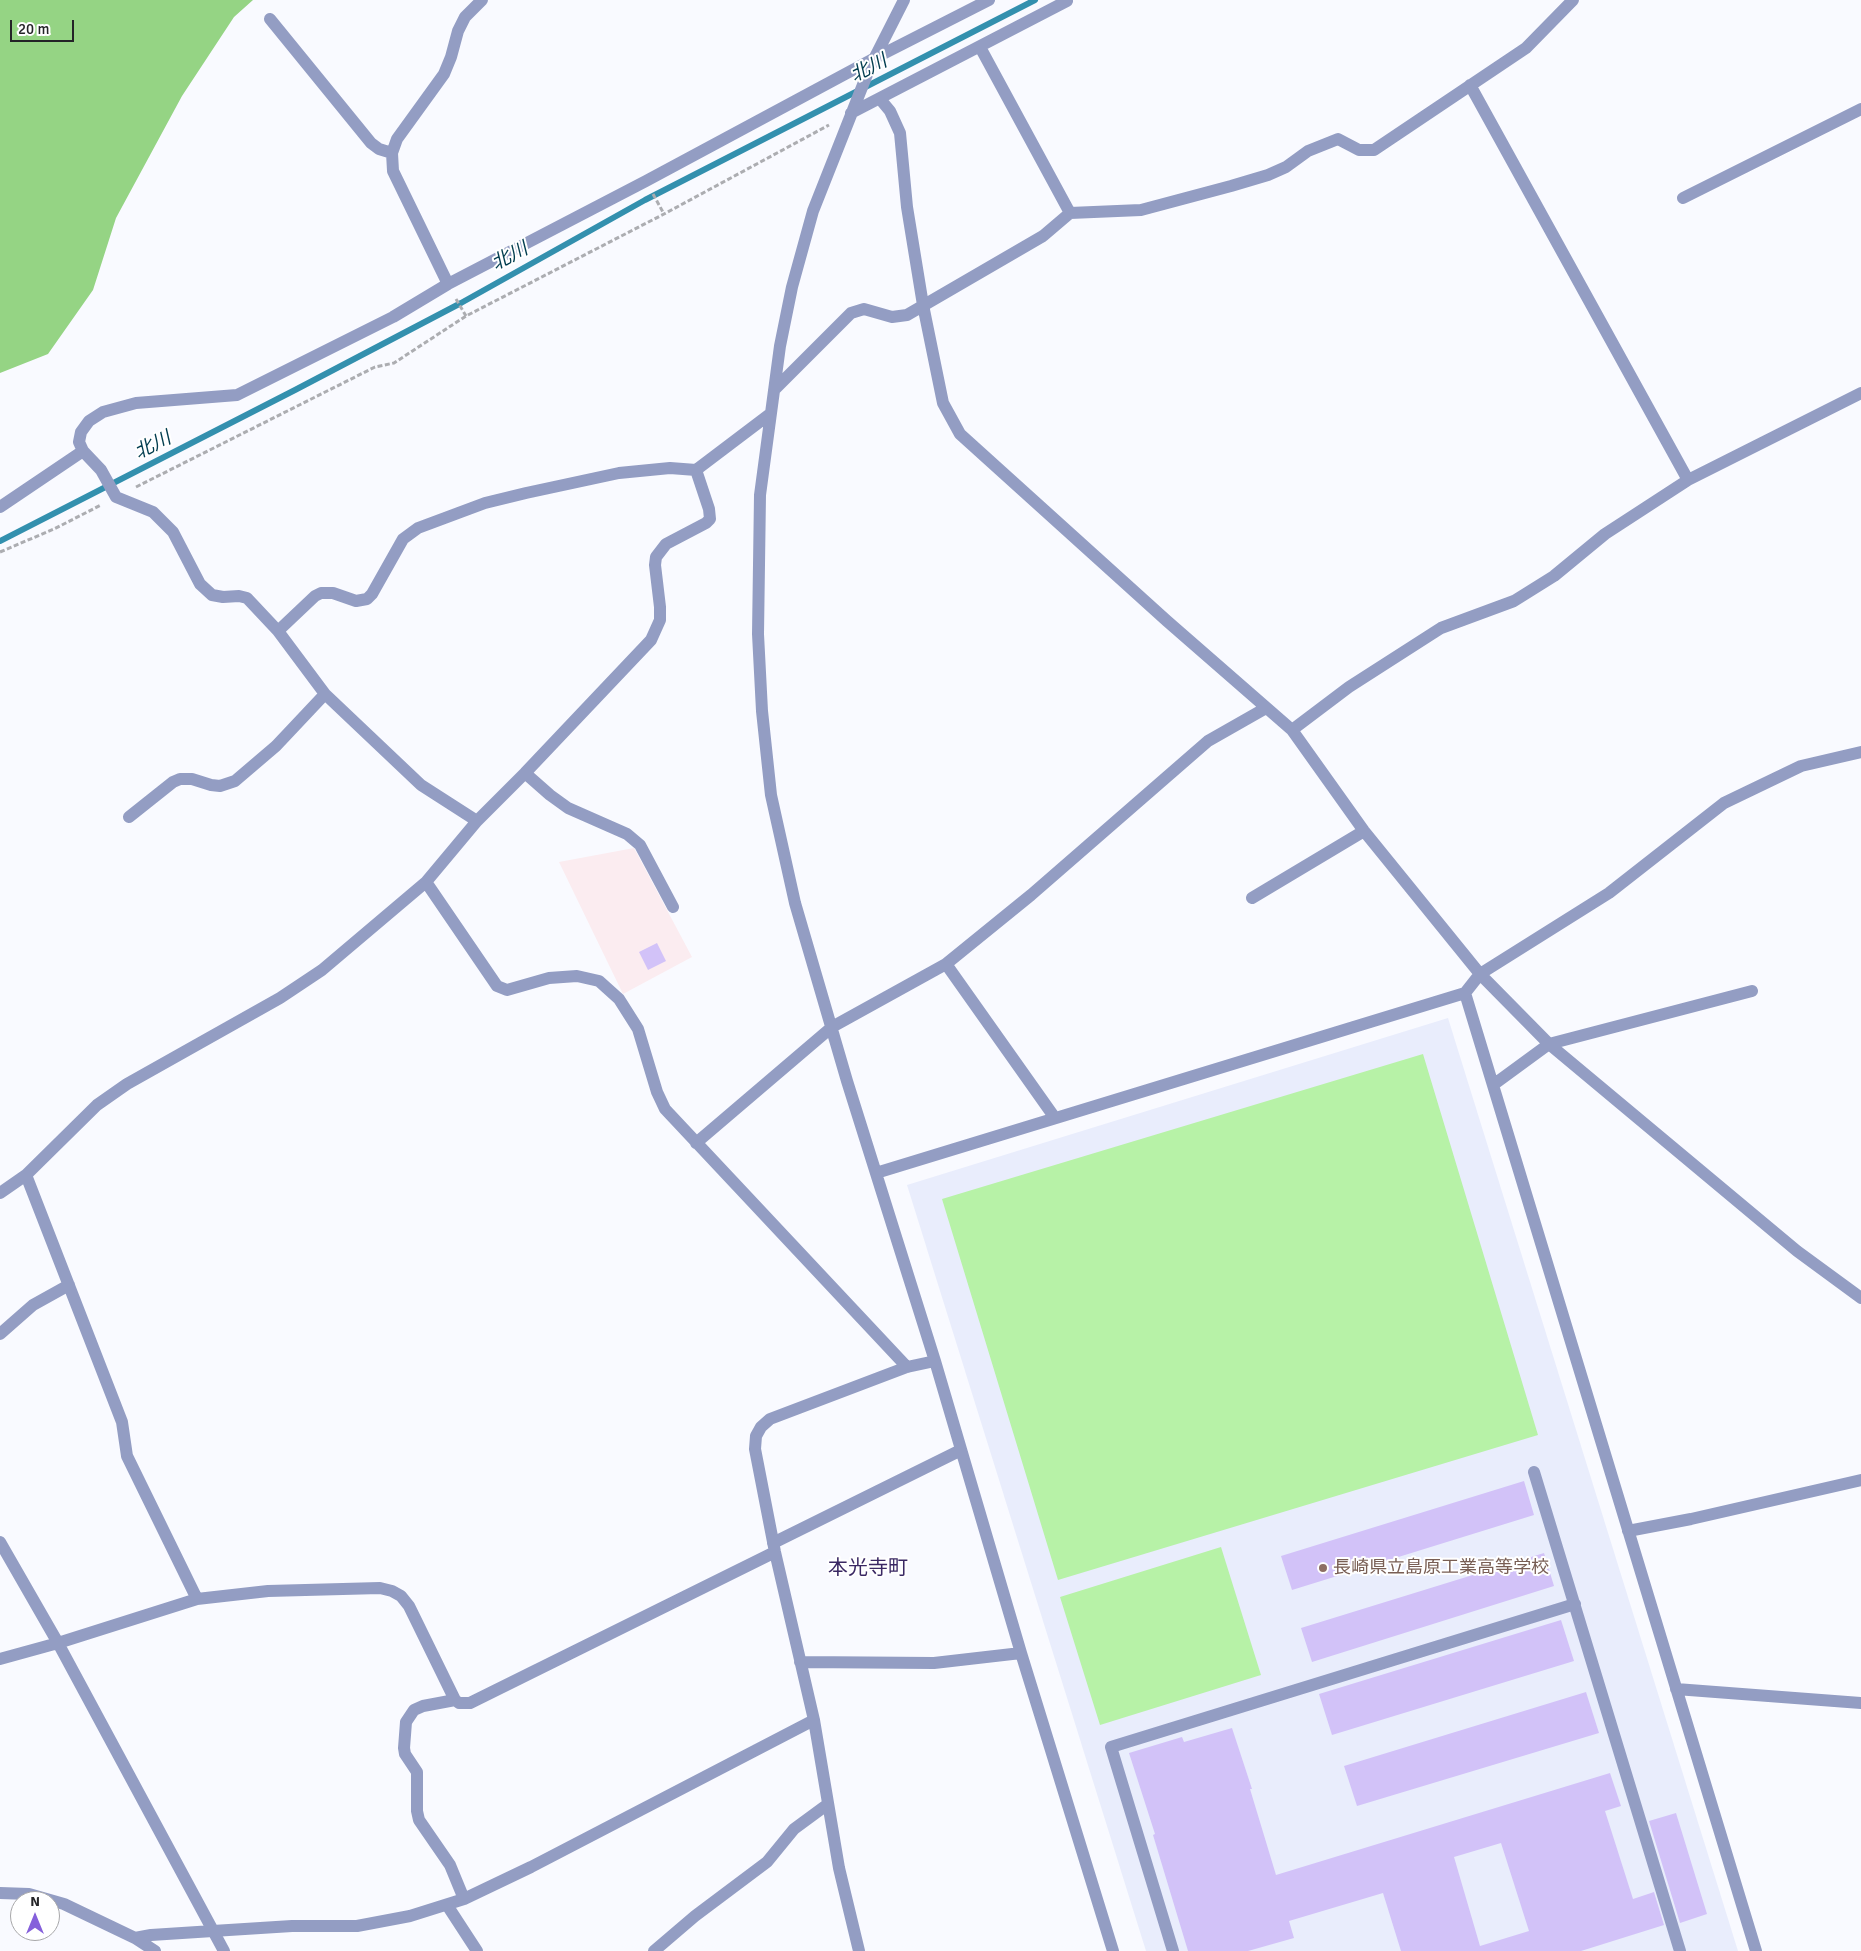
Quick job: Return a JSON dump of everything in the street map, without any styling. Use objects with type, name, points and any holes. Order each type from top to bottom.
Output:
[{"type":"street","points":[[448,284],[392,170],[392,153],[397,139],[444,74],[452,57],[458,31],[465,17],[482,0]]},
{"type":"street","points":[[904,0],[873,62],[813,211],[792,287],[780,346],[760,495],[758,634],[762,711],[771,796],[795,903],[876,1173],[936,1361],[1021,1653],[1113,1951]]},
{"type":"street","points":[[477,821],[421,785],[326,694],[278,631],[247,598],[212,595],[200,584],[173,532],[153,512],[114,494],[101,470],[83,451],[79,442],[81,432],[89,420],[103,412],[136,403],[237,395],[393,317],[448,284],[989,0]]},
{"type":"street","points":[[774,390],[851,313],[870,309],[892,316],[903,317],[1043,236],[1070,213],[1141,210],[1231,186],[1268,175],[1286,167],[1308,151],[1338,139],[1359,150],[1374,150],[1526,48],[1573,0]]},
{"type":"street","points":[[854,107],[880,99],[1067,1]]},
{"type":"street","points":[[270,19],[371,143],[379,149],[392,153]]},
{"type":"street","points":[[980,47],[1070,213]]},
{"type":"street","points":[[1470,85],[1688,480]]},
{"type":"street","points":[[880,99],[890,111],[900,134],[908,207],[923,305],[943,403],[960,434],[1292,730],[1364,831],[1480,974],[1549,1044],[1798,1251],[1861,1298]]},
{"type":"street","points":[[1683,198],[1861,109]]},
{"type":"street","points":[[1292,730],[1349,686],[1441,628],[1514,601],[1554,576],[1605,534],[1688,480],[1861,393]]},
{"type":"street","points":[[278,631],[315,596],[321,593],[333,593],[356,601],[367,598],[372,594],[403,539],[418,528],[486,504],[526,493],[610,475],[670,468],[696,470],[770,414]]},
{"type":"street","points":[[0,507],[83,451]]},
{"type":"street","points":[[0,1193],[26,1176],[97,1105],[127,1084],[280,998],[322,970],[426,882],[477,821],[651,640],[660,620],[654,565],[656,556],[666,544],[706,523],[710,519],[709,509],[696,470]]},
{"type":"street","points":[[129,817],[173,782],[192,780],[220,786],[235,781],[276,746],[326,694]]},
{"type":"street","points":[[696,1143],[832,1027],[946,964],[1031,895],[1208,741],[1266,708]]},
{"type":"street","points":[[876,1173],[1465,994],[1480,974],[1609,893],[1724,803],[1801,766],[1861,752]]},
{"type":"street","points":[[525,773],[568,808],[628,834],[640,845],[673,907]]},
{"type":"street","points":[[1252,898],[1364,831]]},
{"type":"street","points":[[426,882],[497,986],[507,990],[549,978],[577,976],[599,981],[619,999],[638,1029],[657,1092],[665,1109],[907,1367]]},
{"type":"street","points":[[946,964],[1056,1118]]},
{"type":"street","points":[[1493,1085],[1549,1044],[1752,991]]},
{"type":"street","points":[[1465,994],[1756,1951]]},
{"type":"street","points":[[26,1176],[122,1422],[127,1456],[197,1599]]},
{"type":"street","points":[[0,1334],[33,1305],[69,1285]]},
{"type":"street","points":[[859,1951],[839,1868],[814,1720],[774,1548],[755,1449],[756,1436],[761,1427],[770,1419],[907,1367],[936,1361]]},
{"type":"street","points":[[0,1659],[58,1643],[197,1599],[268,1591],[380,1588],[401,1596],[409,1606],[455,1700],[459,1703],[470,1703],[961,1450]]},
{"type":"street","points":[[1534,1472],[1680,1951]]},
{"type":"street","points":[[1628,1531],[1691,1519],[1861,1480]]},
{"type":"street","points":[[0,1542],[58,1643],[224,1951]]},
{"type":"street","points":[[1173,1951],[1111,1747],[1575,1604]]},
{"type":"street","points":[[800,1662],[934,1663],[1021,1653]]},
{"type":"street","points":[[1676,1689],[1861,1703]]},
{"type":"street","points":[[455,1700],[423,1706],[414,1710],[406,1722],[404,1748],[417,1772],[417,1811],[419,1820],[422,1827],[450,1865],[464,1899]]},
{"type":"street","points":[[135,1938],[151,1935],[292,1926],[357,1926],[410,1916],[447,1905],[464,1899],[531,1867],[814,1720]]},
{"type":"street","points":[[654,1951],[694,1916],[767,1862],[794,1828],[828,1804]]},
{"type":"street","points":[[0,1893],[29,1894],[64,1904],[135,1938],[155,1951]]},
{"type":"street","points":[[447,1905],[477,1951]]},
{"type":"path","points":[[0,552],[54,530],[114,494],[375,367],[394,363],[466,316],[664,214],[854,107]]},
{"type":"path","points":[[660,207],[664,214]]},
{"type":"path","points":[[462,310],[466,316]]},
{"type":"shaded area","points":[[634,848],[692,957],[623,994],[559,862]]},
{"type":"shaded area","name":"長崎県立島原工業高等学校","points":[[1448,1018],[1738,1951],[1146,1951],[907,1185]]},
{"type":"green space","points":[[0,0],[253,0],[234,17],[182,96],[116,218],[93,290],[48,354],[0,373]]},
{"type":"green space","points":[[1423,1054],[1538,1435],[1058,1580],[942,1199]]},
{"type":"green space","points":[[1221,1547],[1261,1675],[1100,1725],[1060,1597]]},
{"type":"building","points":[[657,943],[666,961],[648,970],[639,952]]},
{"type":"building","points":[[1524,1481],[1534,1515],[1292,1590],[1281,1556]]},
{"type":"building","points":[[1544,1553],[1554,1586],[1312,1662],[1301,1628]]},
{"type":"building","points":[[1561,1620],[1574,1661],[1332,1735],[1319,1694]]},
{"type":"building","points":[[1586,1692],[1599,1733],[1357,1806],[1344,1766]]},
{"type":"building","points":[[1232,1728],[1252,1789],[1250,1789],[1276,1875],[1610,1773],[1621,1806],[1605,1811],[1633,1899],[1654,1892],[1664,1925],[1581,1951],[1401,1951],[1383,1893],[1289,1921],[1294,1938],[1248,1951],[1188,1951],[1153,1835],[1155,1834],[1129,1753],[1182,1737],[1184,1742]],"holes":[[[1501,1843],[1529,1931],[1480,1946],[1454,1857]]]},
{"type":"building","points":[[1676,1813],[1707,1914],[1680,1923],[1649,1821]]},
{"type":"waterway","name":"北川","points":[[0,541],[461,303],[645,200],[1035,0]]},
{"type":"place","name":"長崎県立島原工業高等学校","points":[[1323,1568]]},
{"type":"district","name":"本光寺町","points":[[868,1569]]}]
